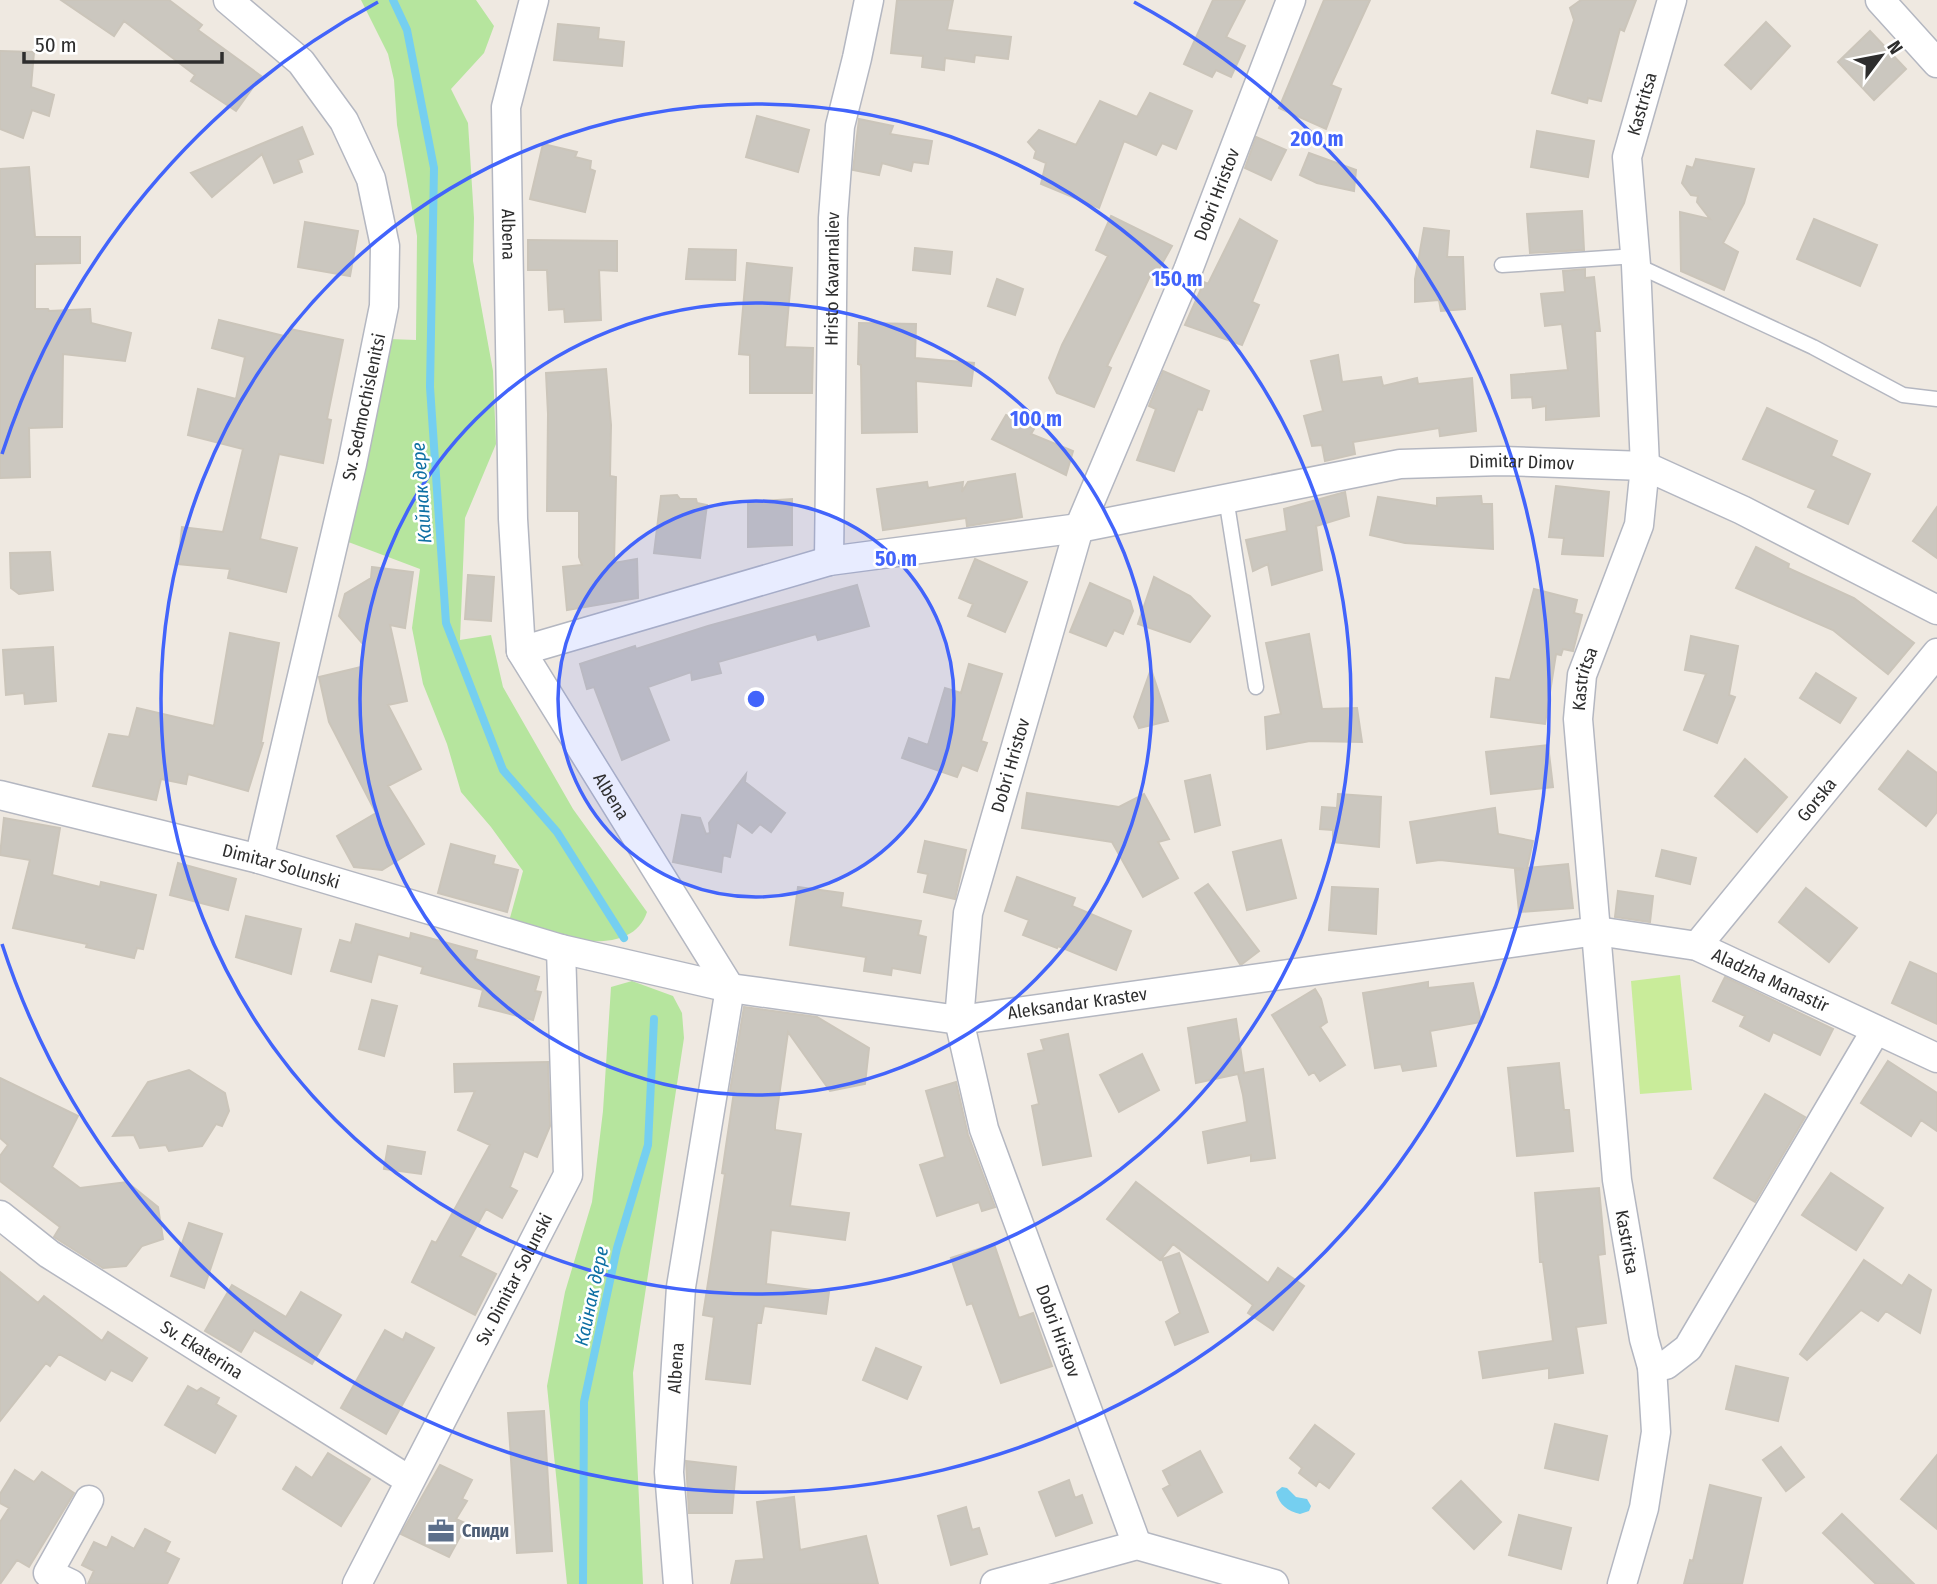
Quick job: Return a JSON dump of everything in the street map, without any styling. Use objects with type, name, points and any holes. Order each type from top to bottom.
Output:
[{"type":"street","name":"Sv. Sedmochislenitsi","points":[[229,0],[301,62],[344,121],[371,179],[385,246],[384,306],[352,464],[260,859]]},
{"type":"street","name":"Albena","points":[[534,0],[506,107],[513,519],[521,651],[730,988],[681,1287],[669,1472],[678,1584]]},
{"type":"street","name":"Hristo Kavarnaliev","points":[[828,561],[832,218],[840,126],[869,0]]},
{"type":"street","name":"Dobri Hristov","points":[[1137,1545],[984,1129],[958,1020],[968,912],[1079,528],[1188,270],[1291,0]]},
{"type":"street","name":"Kastritsa","points":[[1622,1584],[1644,1508],[1656,1432],[1652,1367],[1644,1339],[1617,1181],[1578,719],[1582,676],[1639,525],[1645,466],[1636,260],[1627,157],[1672,0]]},
{"type":"street","points":[[1880,0],[1937,63]]},
{"type":"street","name":"Dimitar Dimov","points":[[521,651],[828,561],[1079,528],[1400,464],[1502,461],[1645,466],[1742,510],[1937,610]]},
{"type":"street","name":"Gorska","points":[[1697,946],[1937,653]]},
{"type":"street","name":"Dimitar Solunski","points":[[0,795],[260,859],[561,948]]},
{"type":"street","name":"Aladzha Manastir","points":[[1597,931],[1697,946],[1937,1058]]},
{"type":"street","name":"Aleksandar Krastev","points":[[561,948],[730,988],[958,1020],[1597,931]]},
{"type":"street","name":"Sv. Dimitar Solunski","points":[[357,1584],[568,1175],[561,948]]},
{"type":"street","points":[[1652,1367],[1666,1365],[1688,1348],[1876,1030]]},
{"type":"street","name":"Sv. Ekaterina","points":[[0,1214],[49,1254],[410,1480]]},
{"type":"street","points":[[71,1584],[48,1573],[89,1500]]},
{"type":"street","points":[[995,1584],[1137,1545],[1274,1584]]},
{"type":"lane","points":[[1502,265],[1636,260],[1813,347],[1903,395],[1937,399]]},
{"type":"lane","points":[[1226,498],[1256,687]]},
{"type":"green space","points":[[361,0],[476,0],[494,26],[484,53],[451,89],[468,123],[474,218],[473,261],[493,371],[496,444],[465,518],[460,640],[491,635],[503,687],[573,809],[647,912],[638,928],[623,937],[585,941],[508,925],[523,871],[461,792],[447,744],[423,684],[412,628],[420,569],[343,540],[389,339],[416,340],[417,236],[397,125],[394,80],[388,54]]},
{"type":"green space","points":[[1680,975],[1692,1090],[1640,1094],[1631,981]]},
{"type":"green space","points":[[632,981],[673,996],[682,1013],[684,1038],[633,1373],[643,1584],[567,1584],[547,1386],[565,1292],[592,1202],[603,1111],[611,987]]},
{"type":"water","points":[[1282,1487],[1296,1497],[1307,1499],[1311,1506],[1309,1511],[1300,1514],[1285,1507],[1276,1492]]},
{"type":"building","points":[[61,0],[169,0],[202,25],[198,30],[261,76],[236,111],[191,81],[195,75],[124,21],[114,36]]},
{"type":"building","points":[[897,0],[953,0],[947,30],[1011,37],[1008,59],[975,55],[974,62],[945,58],[944,70],[922,67],[923,56],[891,53]]},
{"type":"building","points":[[1213,0],[1245,0],[1226,37],[1245,46],[1231,77],[1216,70],[1212,77],[1184,64]]},
{"type":"building","points":[[1324,0],[1370,0],[1331,85],[1341,89],[1326,129],[1279,108]]},
{"type":"building","points":[[1581,0],[1636,0],[1624,31],[1620,29],[1601,101],[1588,98],[1587,103],[1552,93],[1574,20],[1570,8]]},
{"type":"building","points":[[1766,22],[1790,46],[1751,89],[1725,65]]},
{"type":"building","points":[[558,24],[599,28],[598,39],[624,42],[622,66],[554,60]]},
{"type":"building","points":[[1870,31],[1906,69],[1874,100],[1838,62]]},
{"type":"building","points":[[0,51],[34,52],[31,87],[54,95],[49,116],[32,110],[23,138],[0,129]]},
{"type":"building","points":[[1150,93],[1192,111],[1176,149],[1162,143],[1156,155],[1124,141],[1099,208],[1041,184],[1046,163],[1034,158],[1036,151],[1028,142],[1039,130],[1076,145],[1100,101],[1137,117]]},
{"type":"building","points":[[757,116],[809,130],[798,172],[746,157]]},
{"type":"building","points":[[859,119],[893,126],[890,134],[932,141],[928,164],[913,162],[911,171],[882,163],[879,175],[853,170]]},
{"type":"building","points":[[302,127],[313,154],[298,160],[302,172],[274,183],[262,154],[212,197],[191,173]]},
{"type":"building","points":[[1537,131],[1594,141],[1588,177],[1531,167]]},
{"type":"building","points":[[1256,137],[1286,150],[1271,180],[1245,168]]},
{"type":"building","points":[[543,144],[577,152],[575,157],[591,161],[590,169],[595,171],[585,212],[530,199]]},
{"type":"building","points":[[1309,153],[1356,170],[1354,191],[1317,183],[1300,175]]},
{"type":"building","points":[[1696,159],[1754,169],[1744,203],[1723,243],[1738,252],[1724,290],[1681,271],[1680,212],[1710,219],[1697,202],[1698,196],[1691,195],[1682,183],[1687,166],[1693,168]]},
{"type":"building","points":[[29,167],[35,237],[80,237],[80,263],[35,264],[35,309],[90,309],[91,323],[131,333],[125,361],[63,354],[62,427],[29,428],[30,477],[0,478],[0,169]]},
{"type":"building","points":[[1582,211],[1584,250],[1530,253],[1527,214]]},
{"type":"building","points":[[1111,216],[1172,246],[1154,278],[1150,276],[1107,366],[1111,368],[1094,407],[1057,393],[1049,378],[1062,345],[1108,256],[1096,250]]},
{"type":"building","points":[[1240,219],[1277,241],[1252,302],[1259,305],[1242,345],[1185,325],[1204,282],[1208,284]]},
{"type":"building","points":[[1814,219],[1877,245],[1860,286],[1797,259]]},
{"type":"building","points":[[305,222],[358,231],[350,276],[298,267]]},
{"type":"building","points":[[1424,228],[1449,231],[1447,257],[1463,257],[1465,309],[1441,311],[1439,300],[1415,302],[1415,279]]},
{"type":"building","points":[[528,240],[617,241],[617,271],[599,270],[601,320],[565,322],[564,309],[549,310],[547,270],[528,270]]},
{"type":"building","points":[[915,248],[952,252],[950,274],[913,270]]},
{"type":"building","points":[[689,249],[736,250],[735,280],[686,279]]},
{"type":"building","points":[[747,263],[792,268],[785,347],[813,348],[812,393],[750,393],[750,355],[739,354]]},
{"type":"building","points":[[1585,269],[1585,278],[1594,277],[1600,331],[1595,331],[1599,416],[1546,420],[1546,406],[1533,408],[1532,397],[1512,398],[1511,375],[1568,370],[1562,324],[1545,326],[1541,294],[1565,292],[1563,271]]},
{"type":"building","points":[[997,279],[1023,289],[1015,315],[988,306]]},
{"type":"building","points":[[219,320],[288,337],[290,329],[343,340],[327,419],[331,420],[323,463],[279,454],[260,539],[297,548],[286,592],[228,578],[230,569],[178,564],[182,527],[223,532],[243,449],[188,435],[198,389],[236,399],[245,357],[212,348]]},
{"type":"building","points":[[859,323],[916,324],[915,358],[974,363],[971,386],[916,381],[917,432],[862,433],[861,365],[858,364]]},
{"type":"building","points":[[1338,355],[1342,382],[1381,377],[1383,386],[1417,378],[1418,384],[1472,378],[1476,431],[1440,436],[1439,428],[1353,442],[1355,454],[1325,461],[1322,445],[1312,446],[1304,416],[1323,411],[1311,361]]},
{"type":"building","points":[[606,369],[611,425],[610,476],[616,477],[614,563],[637,559],[638,598],[567,610],[563,567],[582,565],[579,557],[579,511],[547,511],[546,373]]},
{"type":"building","points":[[1163,371],[1209,391],[1202,410],[1198,409],[1174,471],[1137,460],[1156,409],[1149,406]]},
{"type":"building","points":[[1767,408],[1837,441],[1831,456],[1870,474],[1848,524],[1808,507],[1816,490],[1743,459]]},
{"type":"building","points":[[1006,415],[1034,429],[1031,434],[1073,451],[1066,475],[992,439]]},
{"type":"building","points":[[1015,474],[1022,517],[967,526],[966,518],[883,530],[877,489],[927,482],[928,488],[963,482],[962,492],[968,482]]},
{"type":"building","points":[[1556,486],[1609,492],[1603,556],[1562,554],[1564,538],[1549,537]]},
{"type":"building","points":[[1345,492],[1349,516],[1316,526],[1322,570],[1272,585],[1268,564],[1253,571],[1246,540],[1287,531],[1284,509]]},
{"type":"building","points":[[677,495],[680,499],[696,499],[697,503],[707,505],[700,558],[654,553],[661,496]]},
{"type":"building","points":[[1481,496],[1482,504],[1492,504],[1493,549],[1405,543],[1370,535],[1378,497],[1437,506],[1437,498]]},
{"type":"building","points":[[792,499],[792,545],[748,547],[748,502]]},
{"type":"building","points":[[1937,507],[1937,558],[1913,541]]},
{"type":"building","points":[[1756,547],[1789,564],[1788,568],[1854,598],[1914,643],[1888,674],[1833,630],[1736,588]]},
{"type":"building","points":[[50,552],[53,590],[19,594],[11,588],[10,553]]},
{"type":"building","points":[[975,559],[1027,582],[1005,632],[968,616],[973,604],[959,598]]},
{"type":"building","points":[[372,567],[413,572],[405,628],[390,625],[407,701],[388,705],[421,769],[388,786],[424,844],[382,870],[354,867],[337,836],[376,813],[329,722],[319,677],[361,667],[363,644],[339,616],[345,594],[371,578]]},
{"type":"building","points":[[468,575],[494,577],[491,621],[465,619]]},
{"type":"building","points":[[1154,577],[1190,596],[1210,616],[1190,642],[1138,624]]},
{"type":"building","points":[[1090,583],[1130,601],[1133,611],[1123,634],[1114,630],[1106,646],[1070,632]]},
{"type":"building","points":[[857,585],[869,626],[818,640],[816,634],[718,662],[721,673],[692,680],[691,672],[648,687],[669,740],[622,760],[594,687],[587,689],[580,664],[635,646],[636,649]]},
{"type":"building","points":[[1534,589],[1577,600],[1574,613],[1582,615],[1573,651],[1563,649],[1561,655],[1556,654],[1545,724],[1491,717],[1496,678],[1510,680]]},
{"type":"building","points":[[230,633],[279,643],[263,743],[248,791],[188,774],[186,784],[161,779],[156,800],[93,786],[109,734],[129,737],[137,708],[214,726]]},
{"type":"building","points":[[1309,634],[1322,709],[1357,708],[1362,742],[1310,741],[1267,749],[1265,717],[1281,714],[1266,643]]},
{"type":"building","points":[[1691,636],[1738,646],[1729,695],[1735,697],[1717,743],[1684,730],[1706,674],[1685,670]]},
{"type":"building","points":[[53,647],[56,701],[25,704],[24,693],[6,695],[3,650]]},
{"type":"building","points":[[969,664],[1002,674],[981,741],[987,743],[977,771],[962,765],[957,777],[902,758],[909,738],[928,745],[945,688],[961,693]]},
{"type":"building","points":[[1151,669],[1168,721],[1139,728],[1134,717]]},
{"type":"building","points":[[1816,673],[1856,698],[1840,723],[1800,698]]},
{"type":"building","points":[[1548,745],[1553,787],[1491,794],[1486,752]]},
{"type":"building","points":[[1908,751],[1937,773],[1937,812],[1926,826],[1879,789]]},
{"type":"building","points":[[1745,759],[1787,797],[1757,832],[1715,796]]},
{"type":"building","points":[[746,774],[745,782],[785,813],[771,832],[760,824],[752,833],[737,822],[730,857],[723,855],[721,872],[673,862],[682,815],[700,818],[706,834],[710,833],[709,823]]},
{"type":"building","points":[[1210,775],[1220,825],[1195,832],[1185,781]]},
{"type":"building","points":[[1027,793],[1119,807],[1144,794],[1169,839],[1158,842],[1178,878],[1143,897],[1112,842],[1022,828]]},
{"type":"building","points":[[1338,794],[1381,797],[1379,847],[1333,842],[1333,830],[1320,829],[1322,807],[1337,808]]},
{"type":"building","points":[[1495,808],[1498,834],[1533,841],[1527,868],[1568,864],[1573,908],[1519,912],[1515,870],[1524,869],[1440,860],[1417,863],[1410,822]]},
{"type":"building","points":[[4,818],[60,828],[52,875],[100,887],[101,882],[156,895],[143,949],[137,948],[134,958],[86,947],[87,944],[13,928],[30,860],[0,855]]},
{"type":"building","points":[[1281,840],[1296,898],[1247,910],[1233,852]]},
{"type":"building","points":[[925,841],[966,850],[955,899],[924,892],[928,874],[918,872]]},
{"type":"building","points":[[451,844],[495,856],[493,864],[518,870],[507,912],[438,893]]},
{"type":"building","points":[[1662,850],[1696,858],[1690,884],[1656,876]]},
{"type":"building","points":[[178,863],[236,879],[228,910],[170,895]]},
{"type":"building","points":[[1017,877],[1075,898],[1072,906],[1131,931],[1116,970],[1023,935],[1029,920],[1005,911]]},
{"type":"building","points":[[1208,884],[1259,951],[1242,964],[1195,893]]},
{"type":"building","points":[[798,887],[843,893],[841,907],[921,921],[918,935],[926,937],[920,973],[892,968],[891,975],[864,971],[866,957],[790,945]]},
{"type":"building","points":[[1332,887],[1378,889],[1376,934],[1329,930]]},
{"type":"building","points":[[1806,888],[1857,928],[1829,962],[1779,922]]},
{"type":"building","points":[[1618,891],[1653,896],[1650,922],[1615,917]]},
{"type":"building","points":[[246,916],[301,929],[291,974],[236,957]]},
{"type":"building","points":[[356,924],[410,939],[411,933],[477,951],[475,959],[539,977],[535,991],[541,992],[533,1020],[479,1006],[483,990],[421,973],[423,967],[378,954],[371,982],[331,971],[340,940],[351,943]]},
{"type":"building","points":[[1910,962],[1937,974],[1937,1024],[1892,1003]]},
{"type":"building","points":[[1725,977],[1833,1029],[1820,1055],[1773,1032],[1769,1041],[1740,1026],[1745,1016],[1713,1001]]},
{"type":"building","points":[[1428,982],[1428,988],[1473,983],[1481,1022],[1430,1031],[1436,1066],[1403,1071],[1401,1064],[1375,1068],[1363,993]]},
{"type":"building","points":[[1315,989],[1321,999],[1327,1022],[1320,1027],[1345,1065],[1320,1081],[1314,1072],[1309,1075],[1272,1015]]},
{"type":"building","points":[[372,1000],[397,1006],[384,1056],[359,1049]]},
{"type":"building","points":[[744,1007],[817,1017],[869,1048],[865,1084],[830,1091],[788,1032],[775,1130],[801,1134],[790,1206],[849,1213],[845,1240],[771,1230],[766,1284],[829,1292],[826,1314],[764,1306],[761,1323],[757,1323],[750,1384],[706,1379],[714,1317],[703,1315],[725,1174],[722,1173],[734,1092],[730,1091]]},
{"type":"building","points":[[1236,1019],[1244,1073],[1263,1069],[1275,1158],[1251,1161],[1251,1155],[1208,1163],[1203,1132],[1247,1122],[1243,1095],[1238,1074],[1196,1083],[1188,1028]]},
{"type":"building","points":[[1068,1034],[1091,1156],[1043,1165],[1032,1106],[1039,1104],[1028,1054],[1044,1050],[1041,1040]]},
{"type":"building","points":[[1142,1054],[1159,1090],[1119,1112],[1100,1075]]},
{"type":"building","points":[[1888,1061],[1937,1093],[1937,1131],[1921,1120],[1911,1136],[1861,1103]]},
{"type":"building","points":[[548,1062],[550,1126],[537,1157],[524,1151],[510,1187],[517,1191],[502,1218],[486,1209],[460,1256],[496,1274],[475,1315],[412,1282],[432,1241],[436,1243],[490,1145],[458,1130],[475,1091],[455,1092],[454,1064]]},
{"type":"building","points":[[1559,1063],[1564,1110],[1569,1110],[1573,1151],[1517,1156],[1508,1068]]},
{"type":"building","points":[[189,1070],[225,1093],[229,1111],[222,1126],[216,1124],[202,1146],[169,1151],[166,1145],[140,1148],[134,1135],[113,1136],[148,1082]]},
{"type":"building","points":[[0,1078],[78,1116],[52,1167],[80,1188],[127,1182],[158,1207],[163,1239],[142,1246],[126,1266],[103,1268],[54,1237],[60,1227],[0,1181],[0,1156],[8,1145],[0,1138]]},
{"type":"building","points":[[956,1082],[968,1135],[995,1207],[982,1211],[979,1202],[937,1216],[920,1165],[945,1157],[926,1091]]},
{"type":"building","points":[[1765,1094],[1805,1117],[1755,1202],[1714,1178]]},
{"type":"building","points":[[388,1146],[425,1152],[421,1174],[384,1169]]},
{"type":"building","points":[[1831,1173],[1883,1208],[1856,1250],[1802,1215]]},
{"type":"building","points":[[1136,1182],[1268,1283],[1278,1268],[1304,1286],[1273,1330],[1248,1313],[1253,1305],[1173,1244],[1160,1260],[1107,1219]]},
{"type":"building","points":[[1599,1188],[1605,1254],[1598,1255],[1606,1323],[1576,1327],[1583,1373],[1549,1378],[1549,1368],[1483,1378],[1479,1352],[1553,1341],[1543,1262],[1540,1262],[1535,1193]]},
{"type":"building","points":[[189,1223],[222,1234],[204,1288],[171,1276]]},
{"type":"building","points":[[994,1244],[1019,1318],[1033,1313],[1052,1366],[1001,1383],[972,1303],[967,1305],[951,1258]]},
{"type":"building","points":[[1179,1253],[1208,1332],[1175,1345],[1166,1322],[1180,1313],[1162,1259]]},
{"type":"building","points":[[1864,1260],[1902,1286],[1909,1275],[1931,1290],[1920,1333],[1886,1311],[1878,1321],[1861,1310],[1807,1360],[1800,1354]]},
{"type":"building","points":[[0,1272],[38,1303],[44,1296],[102,1341],[108,1332],[147,1358],[132,1381],[111,1370],[105,1380],[59,1354],[50,1366],[46,1363],[0,1421]]},
{"type":"building","points":[[232,1285],[286,1317],[301,1292],[341,1315],[312,1364],[254,1330],[241,1352],[205,1331]]},
{"type":"building","points":[[385,1330],[403,1340],[406,1333],[434,1348],[386,1434],[341,1408]]},
{"type":"building","points":[[876,1348],[921,1367],[907,1399],[863,1380]]},
{"type":"building","points":[[1736,1366],[1788,1378],[1778,1421],[1726,1409]]},
{"type":"building","points":[[188,1386],[197,1391],[201,1388],[219,1398],[216,1404],[236,1416],[215,1453],[165,1425]]},
{"type":"building","points":[[544,1411],[552,1551],[517,1553],[508,1413]]},
{"type":"building","points":[[1555,1424],[1607,1436],[1598,1480],[1545,1468]]},
{"type":"building","points":[[1315,1425],[1354,1454],[1329,1488],[1319,1481],[1316,1486],[1299,1473],[1302,1468],[1290,1458]]},
{"type":"building","points":[[1781,1447],[1804,1477],[1786,1491],[1763,1460]]},
{"type":"building","points":[[1200,1451],[1222,1492],[1178,1516],[1163,1489],[1170,1485],[1163,1471]]},
{"type":"building","points":[[328,1453],[370,1479],[341,1526],[283,1489],[296,1467],[312,1478]]},
{"type":"building","points":[[1937,1455],[1937,1529],[1901,1499]]},
{"type":"building","points":[[686,1461],[736,1467],[732,1513],[689,1513]]},
{"type":"building","points":[[440,1465],[472,1480],[462,1499],[467,1501],[456,1519],[467,1524],[449,1557],[401,1534]]},
{"type":"building","points":[[15,1470],[34,1482],[42,1472],[74,1493],[29,1567],[17,1560],[0,1584],[0,1522],[9,1508],[0,1503],[0,1494]]},
{"type":"building","points":[[1069,1480],[1075,1498],[1082,1495],[1092,1523],[1056,1536],[1039,1492]]},
{"type":"building","points":[[1461,1481],[1501,1522],[1474,1549],[1433,1508]]},
{"type":"building","points":[[1710,1485],[1761,1498],[1742,1584],[1684,1584],[1690,1560],[1693,1561]]},
{"type":"building","points":[[794,1497],[800,1550],[866,1536],[878,1584],[731,1584],[736,1561],[764,1559],[757,1502]]},
{"type":"building","points":[[966,1507],[972,1530],[979,1528],[987,1554],[951,1565],[938,1516]]},
{"type":"building","points":[[1842,1514],[1914,1584],[1876,1584],[1823,1533]]},
{"type":"building","points":[[1519,1515],[1571,1528],[1561,1569],[1509,1555]]},
{"type":"building","points":[[145,1529],[170,1542],[165,1552],[179,1559],[167,1584],[88,1584],[94,1571],[82,1565],[94,1542],[107,1548],[112,1537],[134,1549]]},
{"type":"waterway","name":"Кайнак дере","points":[[393,0],[407,30],[434,168],[430,387],[446,623],[503,770],[557,832],[624,938]]},
{"type":"waterway","name":"Кайнак дере","points":[[583,1584],[584,1402],[617,1248],[648,1145],[654,1019]]},
{"type":"place","name":"Спиди","points":[[441,1531]]}]
